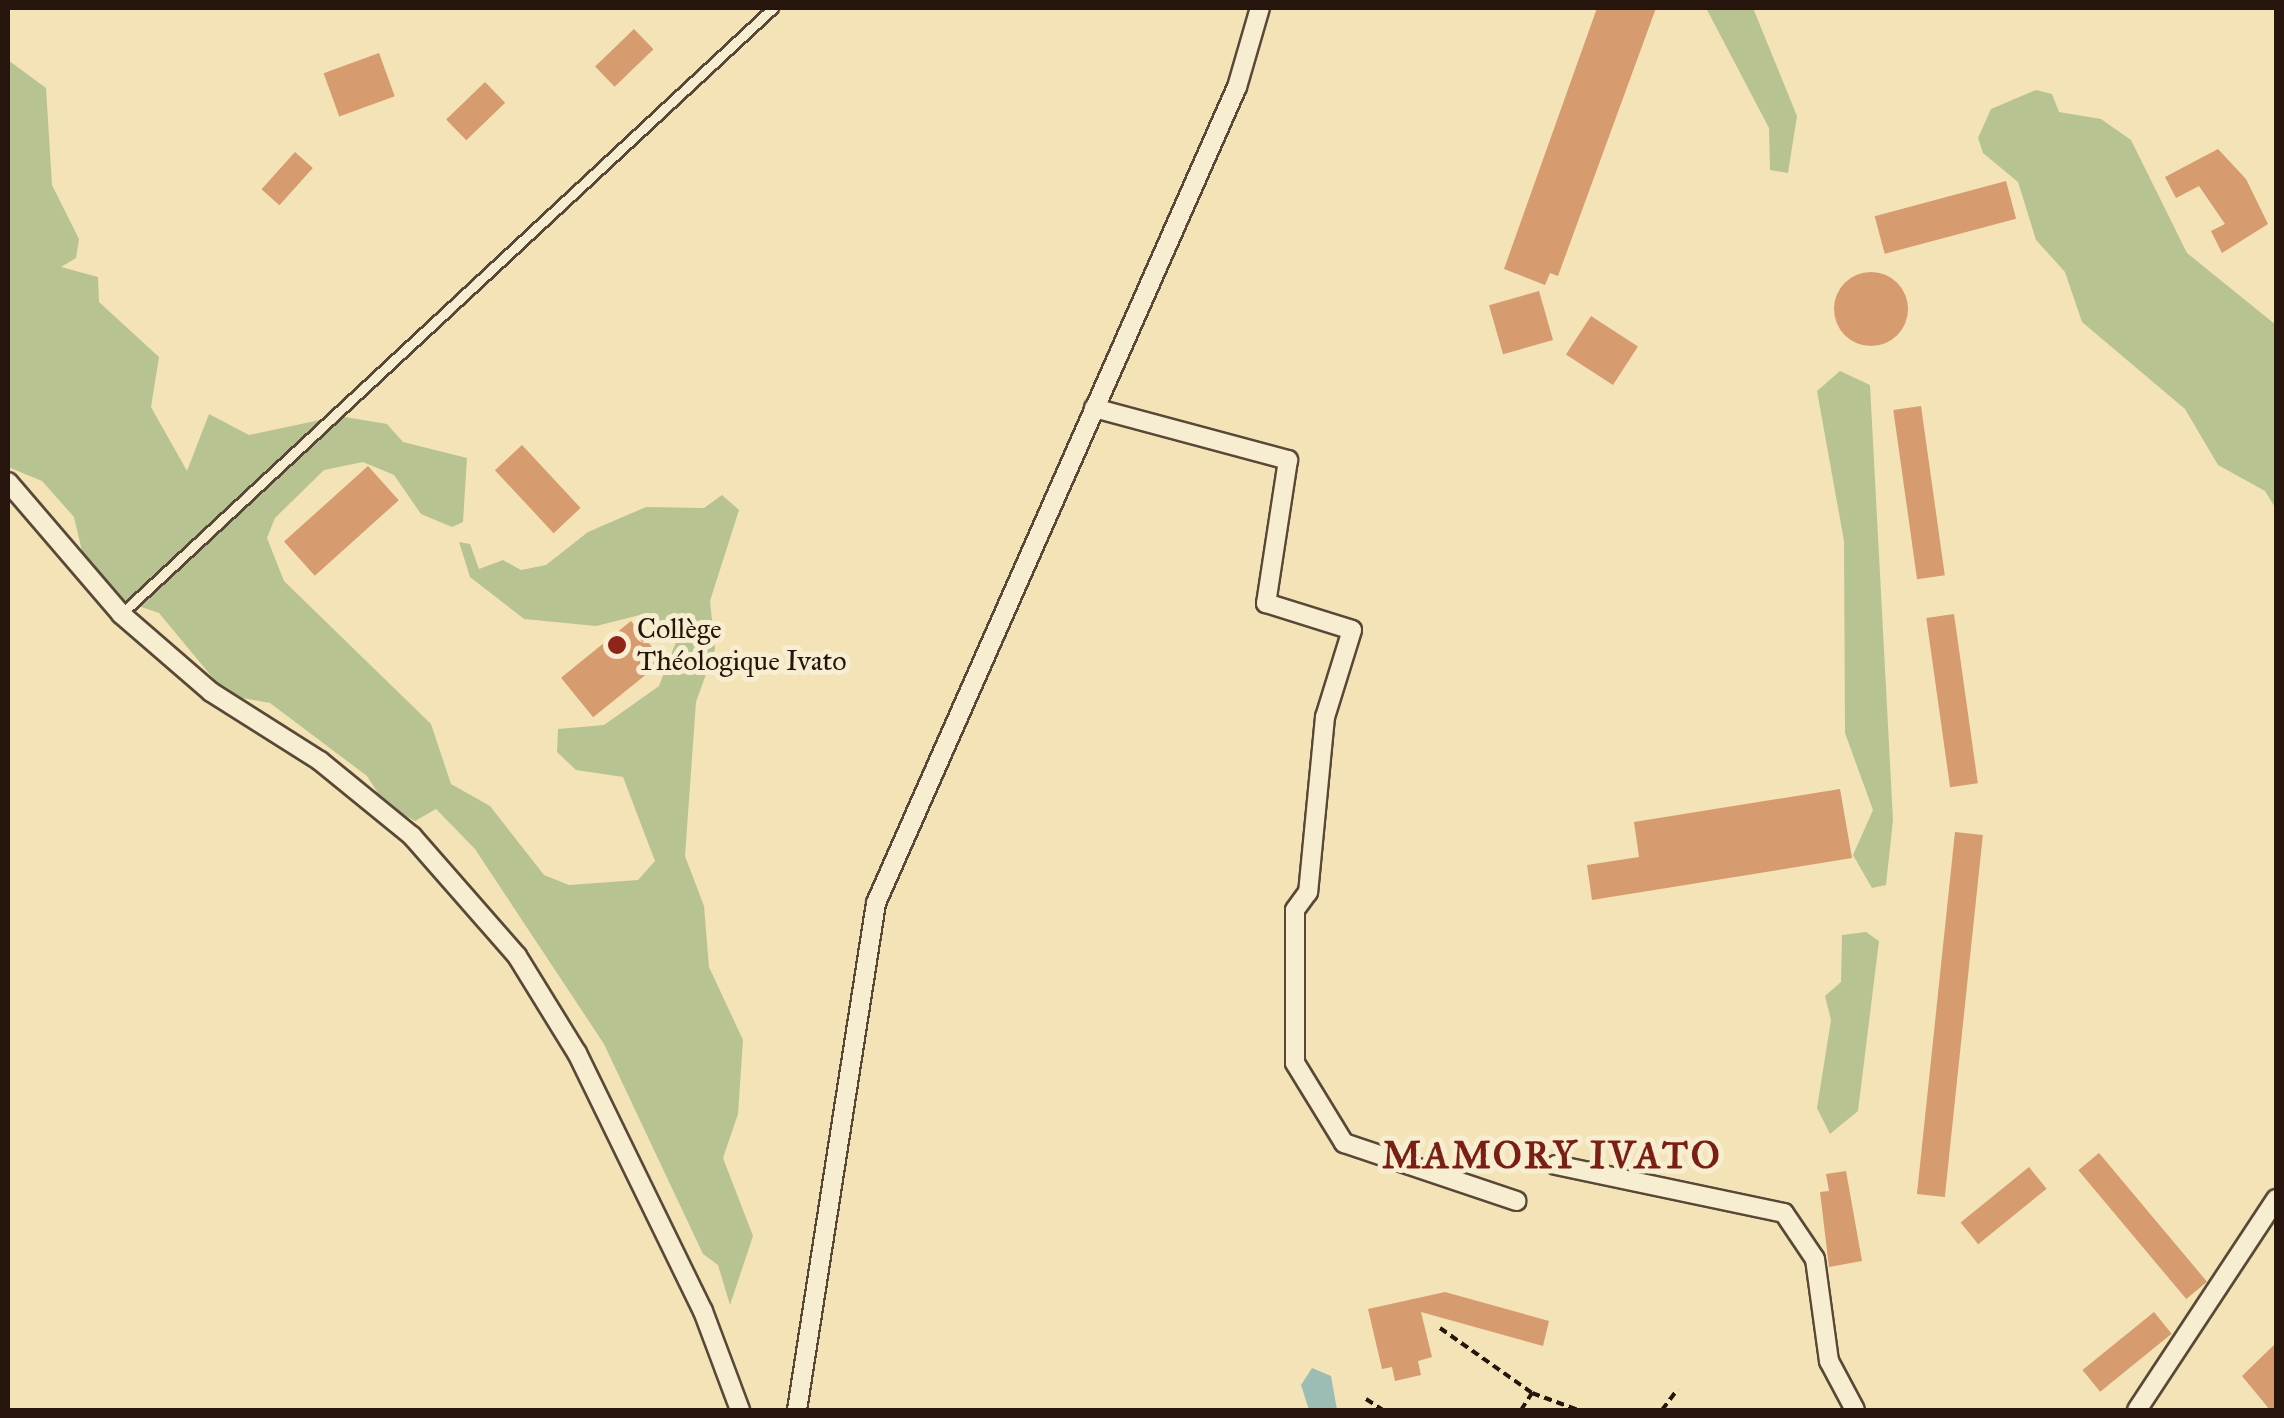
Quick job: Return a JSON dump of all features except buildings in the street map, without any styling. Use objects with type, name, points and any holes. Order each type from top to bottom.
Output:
[{"type":"street","points":[[797,1410],[876,903],[1237,87],[1260,8]]},
{"type":"street","points":[[1094,408],[1288,460],[1266,604],[1352,630],[1326,717],[1308,892],[1295,910],[1296,1063],[1360,1152],[1516,1201]]},
{"type":"street","points":[[8,482],[121,614],[211,692],[320,761],[412,836],[517,956],[577,1053],[703,1311],[740,1410]]},
{"type":"street","points":[[1556,1165],[1784,1213],[1814,1259],[1828,1361],[1855,1410]]},
{"type":"street","points":[[2137,1410],[2276,1199]]},
{"type":"lane","points":[[121,614],[772,8]]},
{"type":"path","points":[[1440,1328],[1532,1393],[1578,1410]]},
{"type":"path","points":[[1662,1410],[1678,1389]]},
{"type":"path","points":[[1522,1410],[1532,1393]]},
{"type":"path","points":[[1366,1398],[1384,1410]]},
{"type":"green space","points":[[1706,8],[1753,8],[1797,116],[1788,173],[1770,170],[1769,128]]},
{"type":"green space","points":[[8,60],[46,88],[52,185],[79,239],[76,258],[61,267],[98,277],[99,302],[159,357],[151,407],[187,471],[209,414],[249,435],[339,416],[387,424],[403,442],[467,458],[463,522],[452,527],[421,514],[394,475],[363,462],[324,470],[275,518],[267,538],[284,581],[431,724],[451,784],[490,806],[544,875],[569,885],[638,880],[655,861],[623,777],[576,770],[557,752],[558,729],[604,725],[659,686],[676,642],[640,615],[596,626],[524,619],[470,577],[459,542],[470,544],[479,569],[503,560],[521,570],[546,565],[588,532],[646,507],[704,508],[722,495],[739,510],[710,601],[715,649],[696,702],[685,856],[704,906],[709,967],[743,1040],[738,1114],[723,1158],[753,1236],[730,1305],[718,1265],[703,1254],[604,1044],[475,849],[436,809],[415,821],[385,804],[367,776],[270,703],[227,695],[159,613],[112,597],[82,551],[74,517],[42,481],[8,467]]},
{"type":"green space","points":[[2036,90],[2052,94],[2059,112],[2101,119],[2131,140],[2187,253],[2276,325],[2276,509],[2265,491],[2218,465],[2185,409],[2082,322],[2065,272],[2036,240],[2018,182],[1983,153],[1978,138],[1991,109]]},
{"type":"green space","points":[[1840,371],[1870,385],[1893,820],[1886,885],[1872,888],[1853,855],[1873,810],[1845,733],[1844,541],[1817,391]]},
{"type":"green space","points":[[1866,932],[1879,941],[1858,1111],[1830,1134],[1817,1108],[1831,1020],[1825,996],[1841,982],[1842,935]]},
{"type":"water","points":[[1312,1368],[1331,1376],[1337,1410],[1309,1410],[1301,1385]]},
{"type":"place","name":"Collège Théologique Ivato","points":[[617,645]]},
{"type":"district","name":"MAMORY IVATO","points":[[1552,1156]]}]
